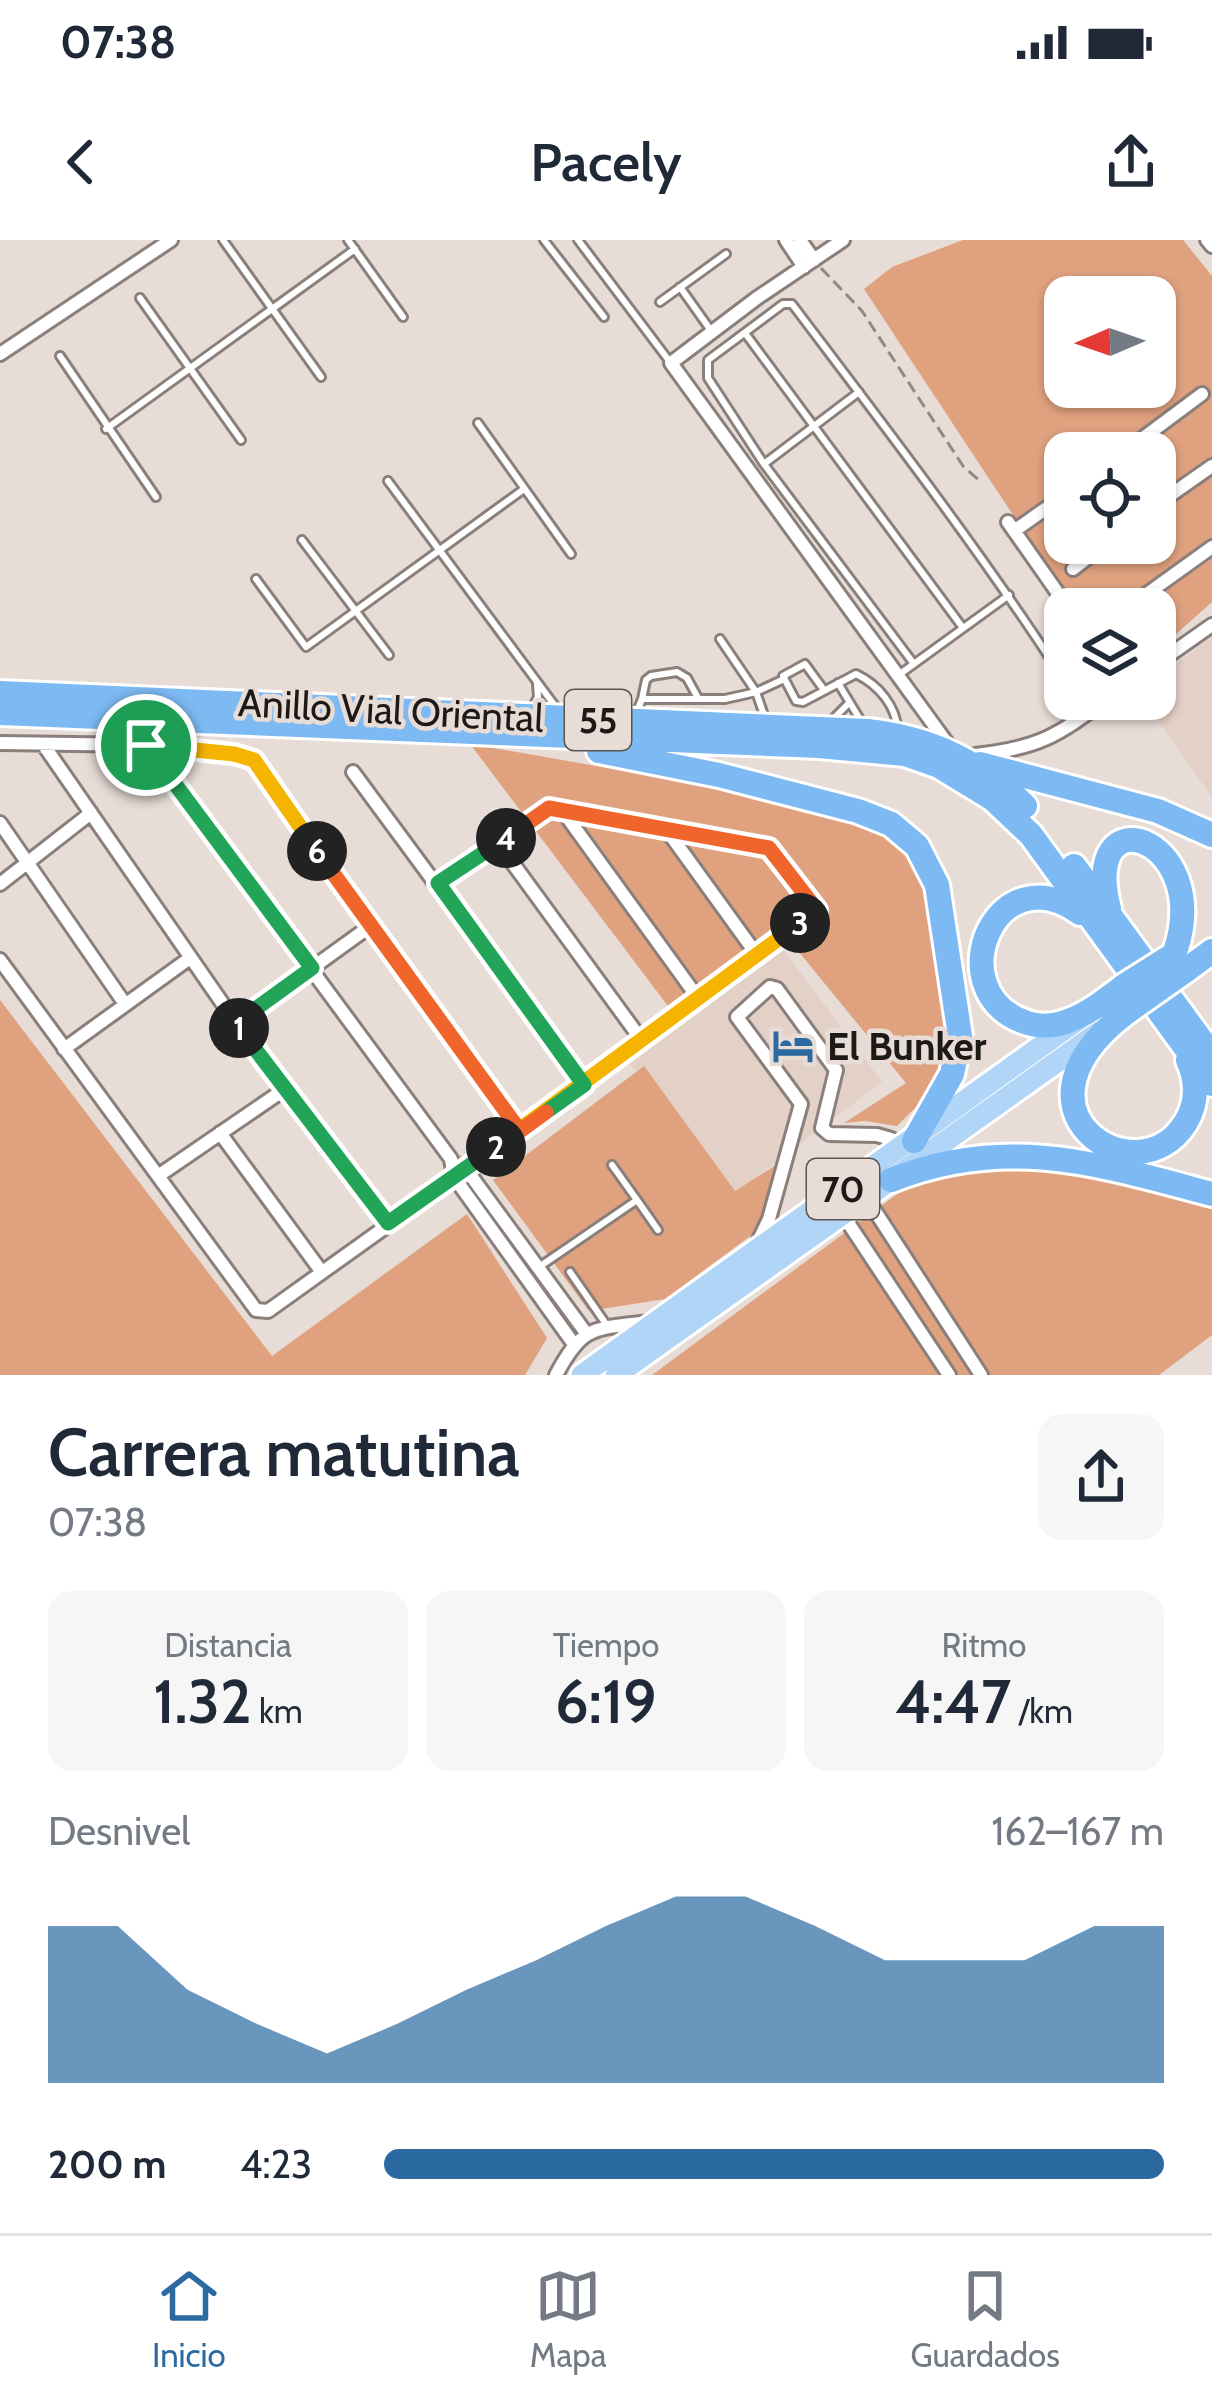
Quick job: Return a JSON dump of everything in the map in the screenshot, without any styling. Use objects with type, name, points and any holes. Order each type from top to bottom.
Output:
[{"type":"highway","name":"Anillo Vial Oriental","points":[[0,693],[894,752],[925,760],[968,782],[1003,808],[1107,925]]},
{"type":"highway","name":"Anillo Vial Oriental","points":[[0,713],[532,726],[638,710],[768,727],[900,728],[962,757],[1030,812],[1177,1021],[1212,1084]]},
{"type":"highway","points":[[532,726],[562,745],[719,775],[857,811],[908,836],[937,885],[960,1036],[952,1074],[908,1144]]},
{"type":"highway","points":[[962,757],[1171,814],[1204,845]]},
{"type":"highway","points":[[1119,1004],[1068,1021],[1031,1024],[998,1005],[982,971],[987,933],[1005,911],[1040,896],[1059,898],[1107,925],[1106,886],[1111,867],[1124,851],[1141,841],[1161,838],[1204,845]]},
{"type":"highway","points":[[1192,958],[1197,928],[1210,916]]},
{"type":"highway","name":"70","points":[[1119,1004],[1192,958]]},
{"type":"highway","points":[[1119,1004],[1080,1059],[1072,1078],[1072,1098],[1090,1134],[1125,1152],[1164,1144],[1190,1114],[1193,1075],[1177,1021]]},
{"type":"highway","name":"Anillo Vial Oriental","points":[[1177,1021],[1212,1055]]},
{"type":"highway","points":[[1177,1021],[1212,1044]]},
{"type":"highway","points":[[892,1180],[962,1160],[1046,1155],[1212,1194]]},
{"type":"main road","name":"70","points":[[582,1375],[908,1144],[1119,1004]]},
{"type":"main road","name":"70","points":[[616,1375],[892,1180],[1119,1004]]},
{"type":"street","points":[[0,354],[171,240]]},
{"type":"street","points":[[786,240],[809,263]]},
{"type":"street","points":[[800,240],[809,263]]},
{"type":"street","points":[[843,240],[671,363],[962,757],[1013,751],[1054,738],[1078,720]]},
{"type":"street","points":[[1151,432],[1202,394]]},
{"type":"street","points":[[1176,491],[1212,466]]},
{"type":"street","points":[[1044,507],[1011,527],[1054,588]]},
{"type":"street","points":[[1155,588],[1212,547]]},
{"type":"street","points":[[1073,569],[1080,564]]},
{"type":"street","points":[[1176,650],[1212,625]]},
{"type":"street","points":[[900,728],[920,704]]},
{"type":"street","points":[[0,743],[146,745],[254,760],[369,927],[520,1131]]},
{"type":"street","points":[[43,745],[236,1023],[388,1223]]},
{"type":"street","points":[[146,745],[451,1159],[454,1177],[573,1343]]},
{"type":"street","points":[[353,772],[584,1085]]},
{"type":"street","points":[[0,960],[256,1310],[268,1311],[643,1042],[817,910],[769,848],[549,808],[438,883]]},
{"type":"street","points":[[562,809],[698,998]]},
{"type":"street","points":[[0,884],[91,813]]},
{"type":"street","points":[[0,824],[125,1004]]},
{"type":"street","points":[[666,829],[757,955]]},
{"type":"street","points":[[499,843],[643,1042]]},
{"type":"street","points":[[236,1023],[369,927]]},
{"type":"street","points":[[64,1049],[190,958]]},
{"type":"street","points":[[752,1255],[769,1219],[801,1105],[737,1017],[770,987],[777,989],[836,1070],[822,1128],[830,1134],[891,1138],[908,1144]]},
{"type":"street","points":[[158,1176],[285,1089]]},
{"type":"street","points":[[220,1133],[321,1270]]},
{"type":"street","points":[[451,1159],[467,1167],[586,1333]]},
{"type":"street","points":[[866,1197],[982,1375]]},
{"type":"street","points":[[844,1215],[949,1375],[970,1358]]},
{"type":"street","points":[[556,1375],[573,1343],[586,1333],[656,1322]]},
{"type":"lane","points":[[223,240],[321,377]]},
{"type":"lane","points":[[348,240],[403,317]]},
{"type":"lane","points":[[544,240],[604,317]]},
{"type":"lane","points":[[578,240],[671,363]]},
{"type":"lane","points":[[106,429],[355,249]]},
{"type":"lane","points":[[660,302],[726,254]]},
{"type":"lane","points":[[680,287],[712,332]]},
{"type":"lane","points":[[140,298],[241,440]]},
{"type":"lane","points":[[914,664],[764,464],[708,378],[708,360],[783,304],[792,304],[859,392],[1044,649]]},
{"type":"lane","points":[[745,333],[963,628]]},
{"type":"lane","points":[[60,356],[156,497]]},
{"type":"lane","points":[[764,464],[859,392]]},
{"type":"lane","points":[[478,423],[571,554]]},
{"type":"lane","points":[[388,482],[564,718]]},
{"type":"lane","points":[[256,579],[306,647],[524,489]]},
{"type":"lane","points":[[302,540],[388,655]]},
{"type":"lane","points":[[898,676],[1009,596]]},
{"type":"lane","points":[[721,639],[756,692],[768,727]]},
{"type":"lane","points":[[698,700],[687,678],[677,672],[651,676],[638,710],[740,698],[805,664],[824,690]]},
{"type":"lane","points":[[782,680],[796,701],[802,702],[856,674],[866,679],[900,728],[920,704]]},
{"type":"lane","points":[[532,726],[537,680]]},
{"type":"lane","points":[[838,683],[867,731]]},
{"type":"lane","points":[[824,729],[849,703]]},
{"type":"lane","points":[[612,1166],[658,1230]]},
{"type":"lane","points":[[539,1268],[637,1200]]},
{"type":"lane","points":[[570,1272],[608,1328]]},
{"type":"path","points":[[809,263],[862,311],[963,466],[981,482]]},
{"type":"shaded area","points":[[963,240],[1183,240],[1212,276],[1212,602],[1176,634],[1176,588],[1061,588],[1045,564],[1176,564],[1176,432],[1044,432],[1044,562],[864,289],[892,267]]},
{"type":"shaded area","points":[[1212,637],[1212,797],[1157,720],[1176,720],[1176,664]]},
{"type":"shaded area","points":[[470,744],[711,786],[895,831],[925,869],[950,1018],[943,1062],[929,1094],[897,1126],[844,1123],[906,1083],[790,941],[680,1022]]},
{"type":"shaded area","points":[[782,948],[882,1082],[730,1197],[630,1064]]},
{"type":"shaded area","points":[[0,1000],[272,1356],[467,1214],[547,1338],[525,1375],[0,1375]]},
{"type":"shaded area","points":[[644,1066],[735,1191],[776,1165],[761,1228],[665,1299],[589,1311],[493,1180]]},
{"type":"shaded area","points":[[1030,1161],[1212,1205],[1212,1335],[1159,1375],[652,1375],[900,1192],[980,1164]]},
{"type":"place","name":"El Bunker","points":[[793,1046]]},
{"type":"route","points":[[146,745],[254,760],[369,927],[520,1131],[584,1085],[438,883],[549,808],[769,848],[817,910],[584,1085],[520,1131],[388,1223],[236,1023],[312,968],[146,745]]}]
